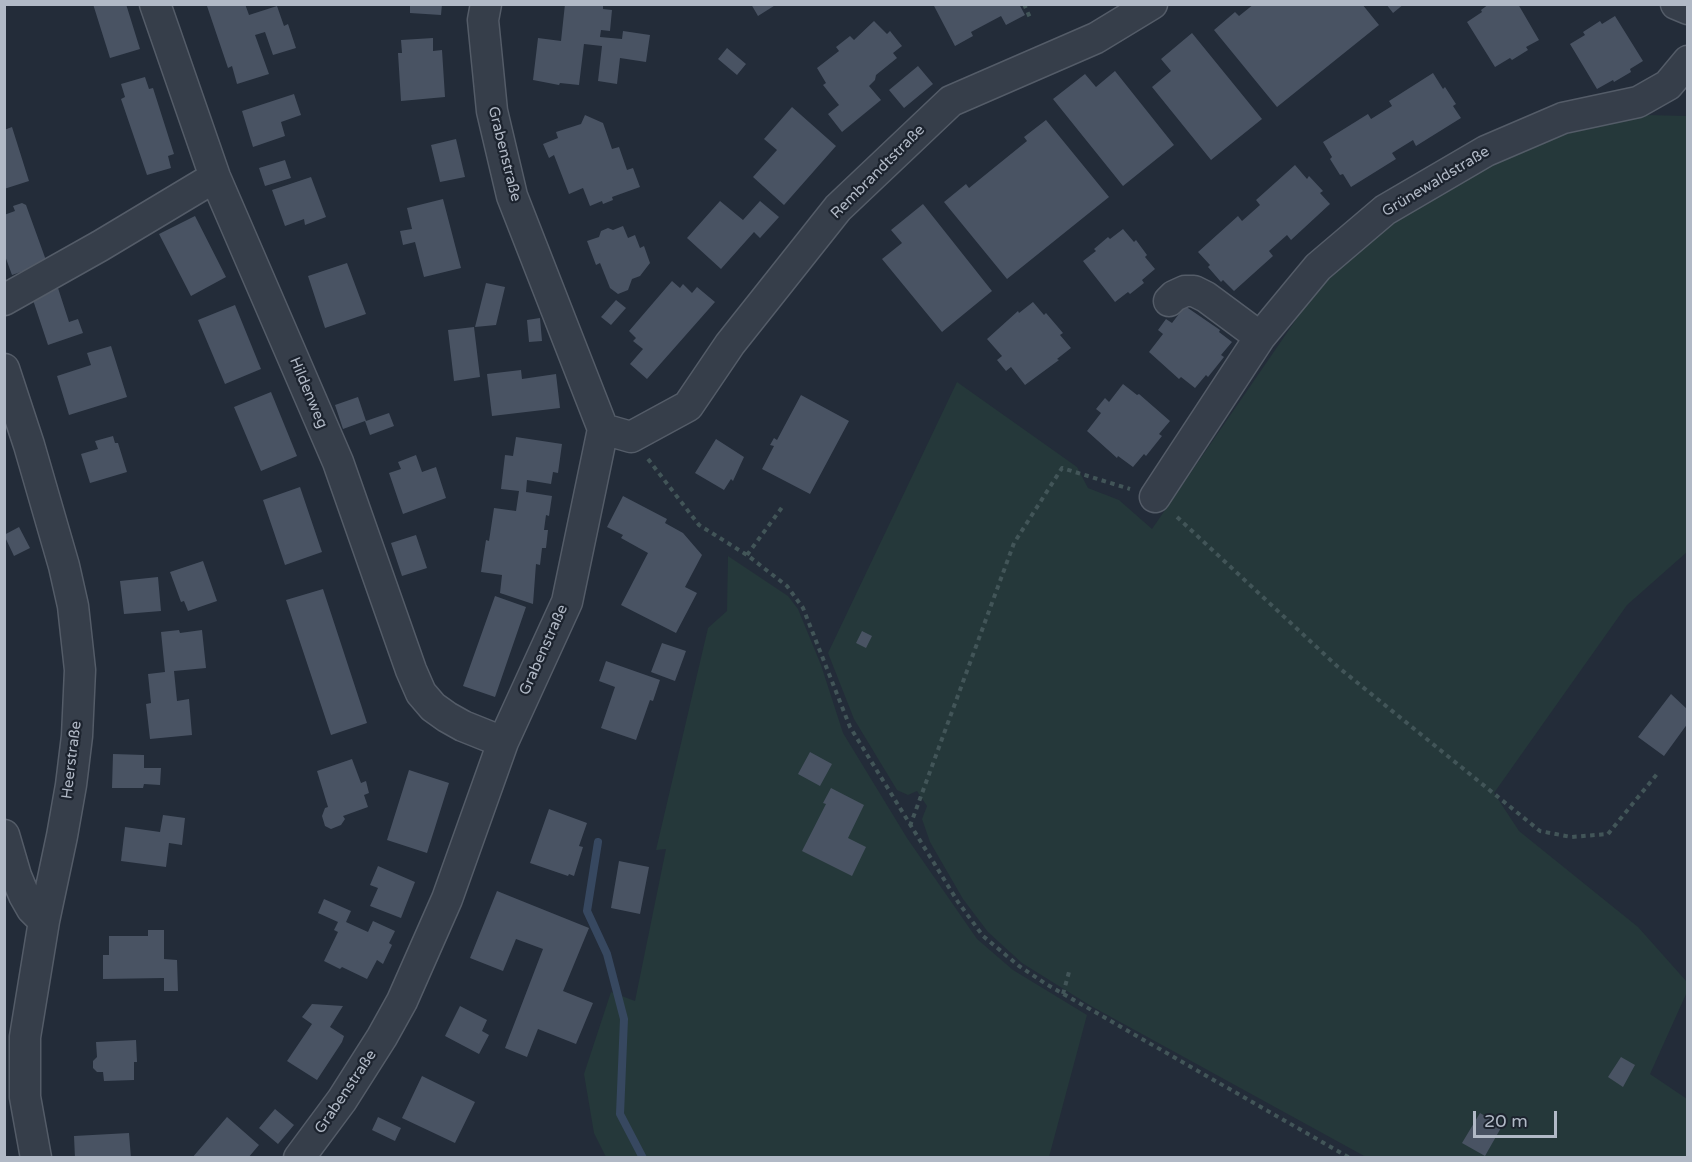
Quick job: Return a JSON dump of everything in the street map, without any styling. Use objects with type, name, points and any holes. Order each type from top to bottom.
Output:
[{"type":"street","name":"Hildenweg","points":[[155,4],[215,177],[338,462],[421,693],[433,707],[447,717],[503,742]]},
{"type":"street","name":"Grabenstraße","points":[[299,1158],[363,1068],[402,1001],[447,898],[503,742],[567,602],[603,429],[512,196],[492,111],[483,20],[486,4]]},
{"type":"street","name":"Rembrandtstraße","points":[[632,437],[688,406],[729,344],[838,208],[951,101],[1096,38],[1152,4]]},
{"type":"street","points":[[1676,4],[1688,9]]},
{"type":"street","name":"Grünewaldstraße","points":[[1155,497],[1260,337],[1318,267],[1384,210],[1486,151],[1563,118],[1638,102],[1668,85],[1688,61]]},
{"type":"street","points":[[4,300],[215,177]]},
{"type":"street","points":[[1169,301],[1185,291],[1194,291],[1206,297],[1260,337]]},
{"type":"street","name":"Heerstraße","points":[[4,369],[64,566],[73,606],[80,670],[77,736],[70,785],[29,1004],[25,1097],[36,1158]]},
{"type":"street","points":[[603,429],[632,437]]},
{"type":"street","points":[[6,848],[24,895],[32,909],[44,921]]},
{"type":"path","points":[[1024,4],[1032,20]]},
{"type":"path","points":[[632,437],[699,525],[747,555],[787,586],[803,608],[850,727],[958,902],[983,936],[1018,966],[1063,994],[1350,1158]]},
{"type":"path","points":[[910,826],[1014,543],[1062,468],[1155,497],[1338,667],[1540,831],[1571,837],[1608,834],[1657,774]]},
{"type":"path","points":[[747,555],[783,506]]},
{"type":"path","points":[[1063,994],[1069,972]]},
{"type":"shaded area","points":[[1646,115],[1687,116],[1687,552],[1627,605],[1494,793],[1519,831],[1638,927],[1687,982],[1687,992],[1650,1074],[1687,1099],[1687,1157],[1366,1157],[1091,1006],[1022,963],[988,932],[963,899],[930,842],[922,819],[927,806],[917,791],[908,795],[897,790],[854,719],[828,653],[957,382],[1077,467],[1088,488],[1119,500],[1152,529],[1326,276],[1392,221],[1492,163],[1570,133]]},
{"type":"shaded area","points":[[728,556],[788,596],[798,609],[821,665],[843,733],[907,838],[977,939],[1013,970],[1087,1015],[1049,1157],[606,1157],[594,1133],[584,1074],[611,992],[635,1001],[666,849],[656,850],[708,628],[727,611]]},
{"type":"building","points":[[93,4],[126,4],[140,49],[110,58]]},
{"type":"building","points":[[245,4],[249,15],[277,6],[284,26],[288,24],[296,48],[273,55],[265,32],[255,35],[269,74],[237,84],[232,66],[228,68],[207,6]]},
{"type":"building","points":[[410,4],[442,4],[441,15],[410,13]]},
{"type":"building","points":[[565,4],[603,4],[603,9],[612,10],[610,31],[601,30],[600,37],[622,39],[623,31],[650,35],[646,62],[620,58],[617,84],[598,81],[602,46],[584,44],[579,85],[560,83],[559,85],[533,80],[538,38],[561,41]]},
{"type":"building","points":[[751,4],[777,4],[758,16]]},
{"type":"building","points":[[933,4],[1019,4],[1025,15],[1006,25],[1001,16],[971,32],[973,36],[955,46]]},
{"type":"building","points":[[1254,4],[1362,4],[1379,25],[1277,107],[1214,30],[1235,12],[1239,16]]},
{"type":"building","points":[[1386,4],[1404,4],[1393,13]]},
{"type":"building","points":[[1489,4],[1518,4],[1539,40],[1526,47],[1528,50],[1512,60],[1510,58],[1495,67],[1467,22]]},
{"type":"building","points":[[1615,16],[1643,61],[1630,69],[1631,72],[1597,89],[1570,44],[1585,35],[1583,32],[1600,21],[1602,24]]},
{"type":"building","points":[[874,21],[887,34],[890,31],[902,46],[893,53],[897,58],[876,75],[875,80],[869,86],[881,100],[842,132],[828,114],[839,105],[823,85],[826,83],[817,68],[839,51],[836,47],[850,36],[854,40]]},
{"type":"building","points":[[1192,33],[1262,119],[1211,160],[1152,87],[1171,71],[1161,59]]},
{"type":"building","points":[[433,38],[433,51],[442,50],[445,97],[401,101],[398,53],[402,53],[401,40]]},
{"type":"building","points":[[727,48],[746,64],[737,75],[718,59]]},
{"type":"building","points":[[918,66],[933,84],[904,108],[889,90]]},
{"type":"building","points":[[1115,71],[1174,145],[1123,186],[1053,99],[1085,74],[1096,87]]},
{"type":"building","points":[[1433,73],[1456,104],[1453,106],[1461,118],[1416,146],[1413,140],[1392,153],[1396,159],[1351,187],[1330,159],[1332,157],[1323,142],[1368,114],[1371,119],[1392,106],[1389,101]]},
{"type":"building","points":[[145,77],[149,89],[153,88],[174,154],[168,156],[171,168],[147,175],[121,99],[125,97],[121,84]]},
{"type":"building","points":[[294,94],[301,115],[281,122],[285,136],[253,147],[242,111]]},
{"type":"building","points":[[792,107],[836,146],[784,205],[753,177],[777,150],[764,139]]},
{"type":"building","points":[[585,115],[603,123],[612,149],[619,147],[627,170],[633,168],[640,187],[612,197],[613,200],[603,204],[602,201],[590,206],[583,188],[569,194],[554,155],[549,158],[543,144],[558,138],[556,132],[581,124]]},
{"type":"building","points":[[1046,120],[1109,197],[1007,279],[944,202],[966,184],[969,188],[1027,141],[1024,137]]},
{"type":"building","points":[[12,127],[29,181],[4,189],[4,130]]},
{"type":"building","points":[[456,139],[465,177],[440,182],[431,145]]},
{"type":"building","points":[[285,160],[291,178],[265,186],[259,168]]},
{"type":"building","points":[[1295,165],[1307,179],[1309,176],[1323,191],[1320,193],[1330,204],[1291,240],[1287,235],[1269,251],[1273,256],[1234,291],[1223,280],[1221,282],[1198,252],[1238,216],[1242,221],[1260,205],[1256,200]]},
{"type":"building","points":[[311,177],[326,217],[305,225],[304,219],[285,226],[272,190]]},
{"type":"building","points":[[443,199],[461,268],[424,277],[415,242],[403,245],[400,231],[412,229],[407,208]]},
{"type":"building","points":[[720,201],[743,220],[760,201],[779,217],[760,238],[754,232],[721,269],[687,238]]},
{"type":"building","points":[[22,203],[26,205],[47,263],[12,275],[4,253],[4,215],[15,211],[13,206]]},
{"type":"building","points":[[923,204],[992,291],[942,332],[882,259],[902,243],[891,230]]},
{"type":"building","points":[[195,216],[226,277],[191,296],[159,234]]},
{"type":"building","points":[[623,226],[628,238],[635,235],[640,248],[644,246],[650,263],[640,276],[632,279],[628,290],[618,294],[610,288],[600,263],[596,265],[587,241],[599,237],[601,231],[608,228],[613,230]]},
{"type":"building","points":[[1123,229],[1134,242],[1136,240],[1155,269],[1142,280],[1144,283],[1115,302],[1083,261],[1108,237],[1110,239]]},
{"type":"building","points":[[347,263],[366,314],[325,328],[308,276]]},
{"type":"building","points":[[672,281],[680,288],[683,284],[692,293],[697,287],[715,302],[647,379],[630,364],[643,349],[633,341],[636,338],[629,331]]},
{"type":"building","points":[[486,283],[505,287],[496,325],[475,327]]},
{"type":"building","points":[[58,288],[69,322],[78,319],[83,333],[48,345],[32,297]]},
{"type":"building","points":[[616,300],[626,308],[611,325],[601,317]]},
{"type":"building","points":[[1033,302],[1063,333],[1060,335],[1071,348],[1057,359],[1059,360],[1025,385],[1011,367],[1006,371],[997,360],[1002,356],[987,339],[1018,311],[1019,313]]},
{"type":"building","points":[[235,305],[261,369],[225,384],[198,320]]},
{"type":"building","points":[[1185,306],[1220,330],[1219,332],[1232,342],[1221,355],[1224,357],[1208,377],[1206,375],[1195,388],[1181,377],[1179,379],[1149,352],[1163,334],[1158,330],[1166,319],[1172,323]]},
{"type":"building","points":[[540,318],[542,341],[529,342],[527,320]]},
{"type":"building","points":[[474,327],[480,377],[454,381],[448,330]]},
{"type":"building","points":[[111,346],[127,397],[69,415],[57,376],[91,365],[87,353]]},
{"type":"building","points":[[521,370],[522,379],[556,374],[560,408],[492,416],[487,374]]},
{"type":"building","points":[[1123,384],[1137,395],[1139,394],[1170,421],[1159,434],[1162,436],[1146,456],[1144,454],[1133,467],[1118,456],[1117,458],[1087,431],[1101,413],[1096,409],[1105,398],[1109,402]]},
{"type":"building","points":[[271,392],[297,456],[261,471],[234,407]]},
{"type":"building","points":[[801,395],[849,421],[810,494],[762,469],[774,446],[770,445],[774,438],[777,440]]},
{"type":"building","points":[[358,397],[366,421],[389,413],[394,426],[370,435],[365,421],[343,429],[335,405]]},
{"type":"building","points":[[113,436],[115,443],[118,443],[127,472],[90,483],[81,454],[98,449],[95,441]]},
{"type":"building","points":[[516,437],[562,444],[558,473],[553,472],[551,484],[527,480],[526,492],[552,496],[544,530],[548,530],[546,548],[542,548],[540,565],[536,564],[533,604],[500,593],[502,575],[481,572],[494,508],[516,511],[519,491],[501,489],[505,455],[513,456]]},
{"type":"building","points":[[716,439],[744,457],[733,481],[731,479],[724,490],[695,473]]},
{"type":"building","points":[[416,455],[422,472],[436,467],[446,498],[403,514],[389,473],[401,469],[398,462]]},
{"type":"building","points":[[300,487],[322,552],[285,565],[263,500]]},
{"type":"building","points":[[623,496],[667,519],[665,523],[683,533],[702,555],[685,587],[697,593],[676,633],[621,605],[648,553],[621,538],[623,535],[607,527]]},
{"type":"building","points":[[19,527],[30,548],[14,556],[4,535]]},
{"type":"building","points":[[416,535],[427,568],[402,576],[391,543]]},
{"type":"building","points":[[203,561],[217,601],[188,611],[184,601],[181,602],[170,572]]},
{"type":"building","points":[[158,577],[161,611],[124,614],[120,581]]},
{"type":"building","points":[[323,589],[367,723],[331,735],[286,600]]},
{"type":"building","points":[[495,596],[526,607],[495,697],[463,686]]},
{"type":"building","points":[[179,630],[180,633],[202,630],[206,668],[174,671],[177,701],[189,699],[192,735],[150,739],[146,704],[151,703],[148,674],[165,672],[161,632]]},
{"type":"building","points":[[862,631],[872,636],[866,648],[856,643]]},
{"type":"building","points":[[662,643],[686,651],[675,681],[651,672]]},
{"type":"building","points":[[606,661],[660,680],[653,701],[650,700],[636,740],[601,728],[615,687],[599,681]]},
{"type":"building","points":[[1671,694],[1688,710],[1688,723],[1664,756],[1638,737]]},
{"type":"building","points":[[810,752],[832,764],[820,786],[798,774]]},
{"type":"building","points":[[113,754],[144,755],[144,768],[161,768],[160,785],[144,784],[143,788],[112,788]]},
{"type":"building","points":[[352,759],[361,783],[366,781],[369,793],[364,795],[368,807],[343,816],[345,819],[341,825],[331,829],[325,826],[322,816],[325,808],[328,807],[317,771]]},
{"type":"building","points":[[409,770],[449,783],[427,853],[387,840]]},
{"type":"building","points":[[831,788],[864,805],[848,838],[866,847],[852,876],[802,851],[826,804],[823,803]]},
{"type":"building","points":[[549,809],[587,823],[579,846],[583,847],[574,876],[530,863]]},
{"type":"building","points":[[163,815],[185,818],[182,845],[169,843],[166,867],[121,861],[125,827],[160,832]]},
{"type":"building","points":[[619,861],[649,867],[640,914],[611,908]]},
{"type":"building","points":[[378,866],[415,882],[401,918],[370,906],[378,888],[370,885]]},
{"type":"building","points":[[497,891],[589,928],[563,991],[593,1003],[576,1044],[538,1029],[527,1057],[505,1048],[543,949],[516,939],[503,971],[470,958]]},
{"type":"building","points":[[324,899],[351,911],[346,922],[368,932],[373,921],[395,931],[389,943],[392,945],[383,964],[377,960],[367,979],[324,961],[338,932],[334,930],[338,922],[318,913]]},
{"type":"building","points":[[148,930],[164,930],[164,959],[177,960],[178,991],[164,991],[164,978],[103,979],[103,955],[109,955],[109,936],[148,936]]},
{"type":"building","points":[[312,1004],[343,1006],[330,1027],[344,1036],[342,1042],[317,1080],[287,1061],[312,1024],[302,1017]]},
{"type":"building","points":[[460,1006],[487,1020],[482,1031],[489,1035],[479,1054],[445,1036]]},
{"type":"building","points":[[136,1040],[137,1062],[134,1062],[134,1080],[104,1081],[103,1072],[97,1072],[93,1068],[93,1061],[97,1057],[96,1042]]},
{"type":"building","points":[[1621,1057],[1635,1065],[1623,1087],[1608,1077]]},
{"type":"building","points":[[422,1076],[475,1102],[455,1143],[402,1118]]},
{"type":"building","points":[[275,1109],[294,1125],[278,1144],[259,1128]]},
{"type":"building","points":[[1480,1113],[1502,1126],[1485,1156],[1462,1143]]},
{"type":"building","points":[[227,1117],[259,1145],[248,1158],[192,1158]]},
{"type":"building","points":[[378,1117],[401,1128],[395,1141],[372,1130]]},
{"type":"building","points":[[129,1133],[131,1158],[75,1158],[74,1136]]},
{"type":"waterway","points":[[598,842],[587,911],[607,954],[624,1019],[620,1114],[643,1158]]}]
